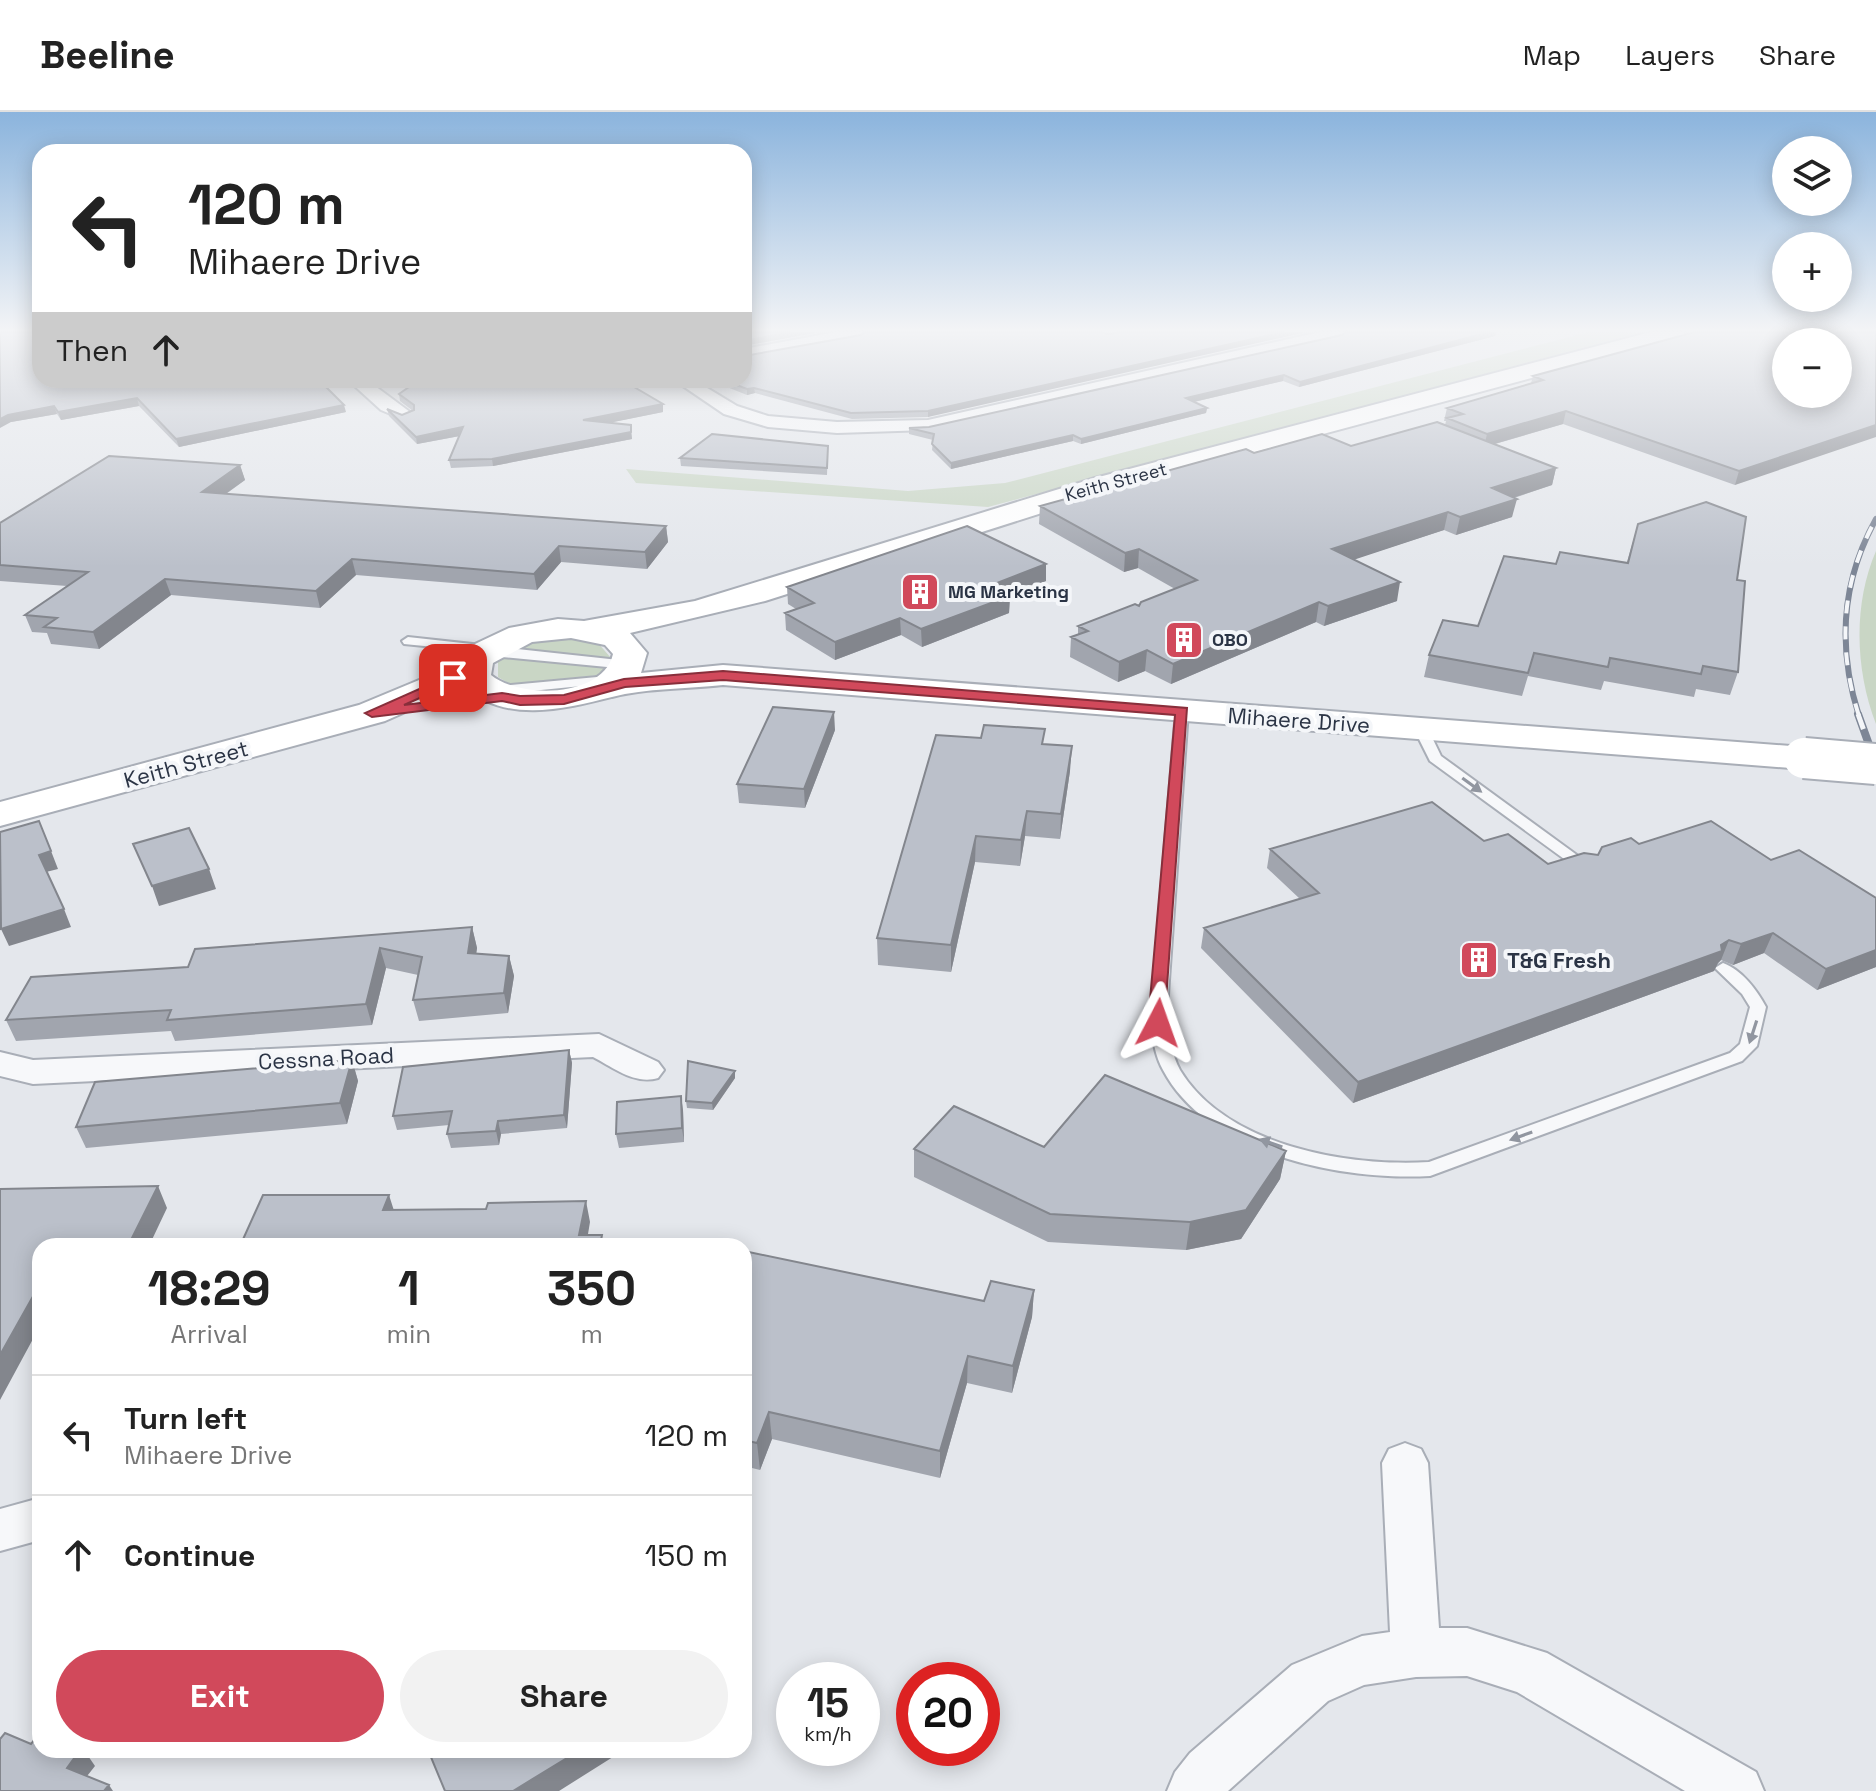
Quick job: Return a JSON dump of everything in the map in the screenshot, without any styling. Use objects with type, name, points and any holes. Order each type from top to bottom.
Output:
[{"type":"street","points":[[396,410],[405,415]]},
{"type":"street","points":[[735,410],[767,420],[885,427],[928,425],[993,410]]},
{"type":"street","name":"Keith Street","points":[[0,814],[372,713],[487,672],[534,632],[588,630],[670,617],[745,597],[1025,507],[1385,410]]},
{"type":"street","name":"Keith Street","points":[[622,668],[745,597]]},
{"type":"street","points":[[712,614],[705,629],[712,651],[735,667],[768,679]]},
{"type":"street","points":[[487,672],[520,701],[564,699],[622,668],[616,638],[588,630]]},
{"type":"street","name":"Mihaere Drive","points":[[622,668],[1876,764]]},
{"type":"street","name":"Cessna Road","points":[[0,1064],[33,1072],[599,1045],[646,1070]]},
{"type":"street","points":[[1405,1463],[1416,1653]]},
{"type":"street","points":[[0,1530],[32,1521]]},
{"type":"street","points":[[1194,1791],[1209,1772],[1310,1683],[1362,1661],[1416,1653],[1467,1652],[1529,1671],[1737,1791]]},
{"type":"lane","points":[[408,641],[487,672],[622,668]]},
{"type":"lane","points":[[1182,711],[1158,1023],[1173,1073],[1220,1122],[1269,1144],[1354,1167],[1391,1173],[1430,1169],[1736,1057],[1748,1046],[1758,1007],[1749,991],[1723,968]]},
{"type":"lane","points":[[1421,729],[1435,758],[1587,869]]},
{"type":"green space","points":[[1286,410],[1349,410],[988,507],[636,483],[626,469],[908,491],[1005,483]]},
{"type":"green space","points":[[1876,551],[1876,724],[1864,682],[1860,615],[1863,593]]},
{"type":"green space","points":[[560,637],[598,643],[611,658],[513,648]]},
{"type":"green space","points":[[498,658],[608,667],[601,675],[510,684],[498,677]]},
{"type":"building","points":[[0,410],[32,410],[8,415],[0,419]]},
{"type":"building","points":[[149,410],[318,410],[176,439]]},
{"type":"building","points":[[388,410],[402,415],[413,410],[631,410],[583,420],[631,425],[631,432],[492,459],[449,460],[463,427],[416,437]]},
{"type":"building","points":[[841,410],[931,410],[928,411],[851,413]]},
{"type":"building","points":[[1004,410],[1197,410],[1081,439],[1073,435],[951,463],[932,444],[934,434],[909,428],[929,427]]},
{"type":"building","points":[[1453,410],[1876,410],[1876,425],[1739,471],[1566,411],[1487,434],[1447,418],[1463,414]]},
{"type":"building","points":[[1437,422],[1556,468],[1492,488],[1517,499],[1460,517],[1448,512],[1332,549],[1400,582],[1328,606],[1319,602],[1173,664],[1147,650],[1119,662],[1071,637],[1088,631],[1078,626],[1135,604],[1139,606],[1141,602],[1197,580],[1139,549],[1125,553],[1040,506],[1246,449],[1254,453],[1322,434],[1351,446]]},
{"type":"building","points":[[712,434],[828,446],[827,468],[680,458]]},
{"type":"building","points":[[109,456],[240,465],[202,492],[666,526],[645,552],[559,546],[534,574],[352,559],[316,591],[165,579],[93,632],[44,627],[57,618],[25,615],[88,572],[0,565],[0,523]]},
{"type":"building","points":[[1706,502],[1746,517],[1737,580],[1745,581],[1738,672],[1703,666],[1701,674],[1610,658],[1608,667],[1534,653],[1528,673],[1429,655],[1443,620],[1478,626],[1504,556],[1556,564],[1560,552],[1628,563],[1638,524]]},
{"type":"building","name":"MG Marketing","points":[[967,526],[1046,564],[989,586],[1010,596],[921,629],[900,618],[835,642],[785,613],[814,603],[787,587]]},
{"type":"building","points":[[773,707],[834,712],[804,789],[737,784]]},
{"type":"building","points":[[984,725],[1045,729],[1042,744],[1072,746],[1061,814],[1027,811],[1021,840],[976,836],[951,945],[877,938],[936,735],[981,738]]},
{"type":"building","name":"T&G Fresh","points":[[1432,802],[1484,841],[1508,834],[1548,864],[1584,853],[1598,855],[1602,847],[1631,838],[1639,844],[1711,821],[1771,860],[1799,850],[1876,898],[1876,950],[1826,969],[1773,933],[1741,944],[1729,940],[1721,945],[1722,951],[1358,1082],[1204,928],[1319,893],[1270,849]]},
{"type":"building","points":[[39,821],[51,851],[39,855],[64,909],[1,929],[0,832]]},
{"type":"building","points":[[189,828],[209,869],[152,886],[133,844]]},
{"type":"building","points":[[472,927],[468,953],[509,956],[504,993],[413,1000],[422,957],[380,948],[366,1004],[167,1020],[171,1010],[6,1020],[31,977],[188,967],[195,949]]},
{"type":"building","points":[[569,1050],[564,1115],[498,1121],[496,1131],[447,1134],[452,1111],[393,1116],[403,1067]]},
{"type":"building","points":[[352,1060],[340,1103],[76,1127],[95,1082]]},
{"type":"building","points":[[688,1061],[735,1071],[712,1103],[686,1101]]},
{"type":"building","points":[[1105,1075],[1286,1151],[1246,1210],[1190,1222],[1050,1214],[914,1149],[954,1106],[1044,1147]]},
{"type":"building","points":[[681,1096],[682,1128],[616,1134],[617,1102]]},
{"type":"building","points":[[158,1186],[132,1238],[32,1238],[32,1298],[0,1355],[0,1189]]},
{"type":"building","points":[[263,1195],[389,1195],[383,1210],[486,1209],[488,1203],[586,1201],[579,1235],[602,1235],[601,1238],[244,1238]]},
{"type":"building","points":[[752,1253],[984,1301],[991,1281],[1034,1290],[1013,1366],[968,1356],[940,1451],[769,1412],[757,1443],[752,1442]]},
{"type":"building","points":[[5,1733],[32,1743],[32,1758],[74,1758],[67,1768],[109,1785],[104,1791],[0,1791],[0,1739]]},
{"type":"building","points":[[431,1758],[567,1758],[513,1791],[445,1791]]},
{"type":"railway","points":[[1859,716],[1847,665],[1846,615],[1855,567],[1876,519]]},
{"type":"railway","points":[[1858,714],[1876,764]]},
{"type":"place","name":"MG Marketing","points":[[920,592]]},
{"type":"place","name":"OBO","points":[[1184,640]]},
{"type":"place","name":"T&G Fresh","points":[[1479,960]]},
{"type":"route","points":[[453,678],[372,713],[502,697],[520,701],[564,699],[624,683],[723,675],[1182,711],[1158,1023]]}]
